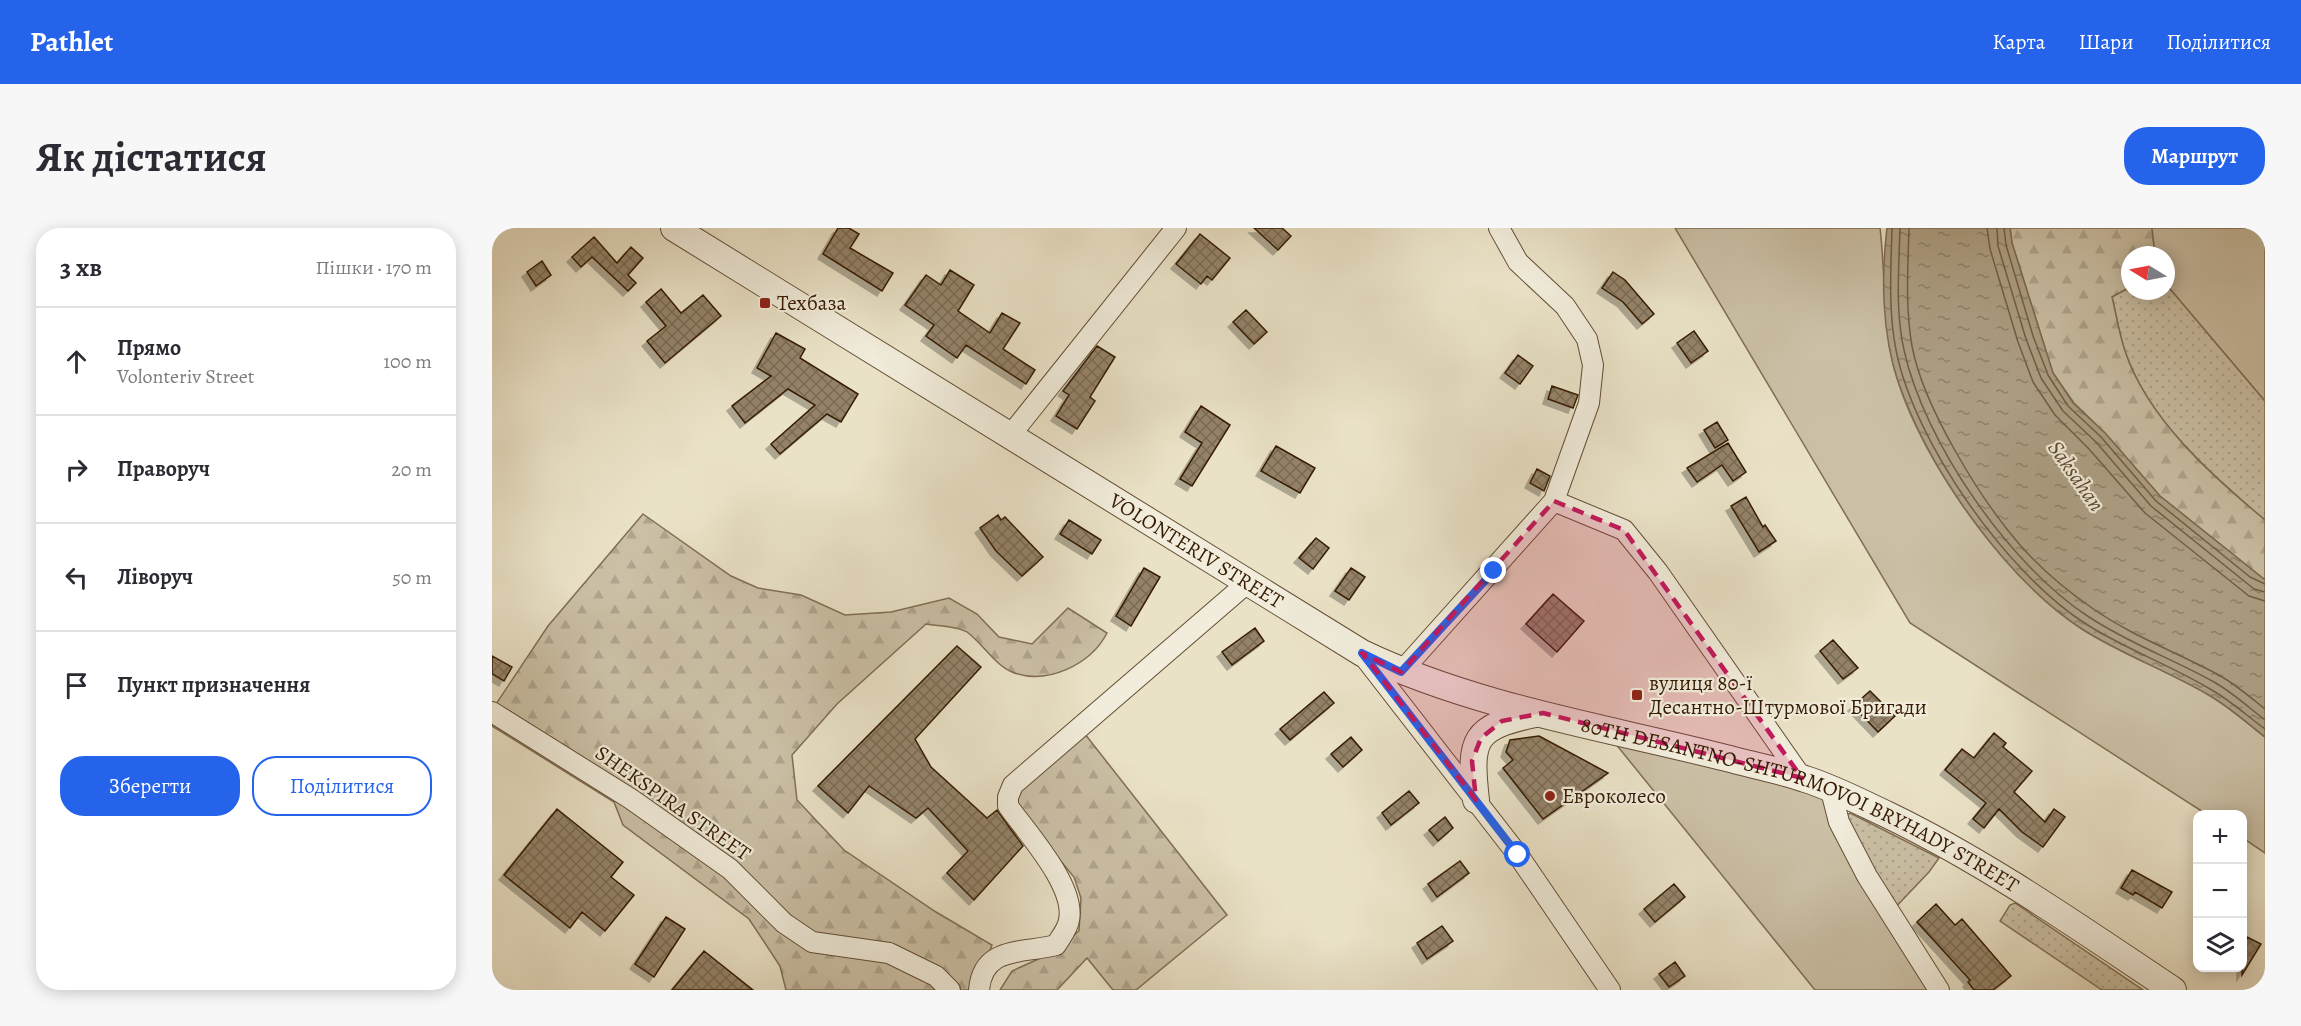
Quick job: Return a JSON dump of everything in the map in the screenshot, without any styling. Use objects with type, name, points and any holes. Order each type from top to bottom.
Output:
[{"type":"street","name":"VOLONTERIV STREET","points":[[674,228],[1246,584],[1362,653],[1530,872],[1610,990]]},
{"type":"street","points":[[1009,436],[1176,228]]},
{"type":"street","points":[[1401,672],[1554,501],[1589,403],[1593,365],[1587,339],[1566,306],[1518,262],[1499,228]]},
{"type":"street","points":[[1554,501],[1624,530],[1658,572],[1802,778]]},
{"type":"street","points":[[980,990],[980,981],[989,962],[1009,952],[1034,951],[1056,945],[1069,922],[1070,904],[1060,880],[1008,806],[1008,797],[1013,785],[1246,584]]},
{"type":"street","name":"80TH DESANTNO-SHTURMOVOI BRYHADY STREET","points":[[1362,653],[1401,672],[1468,696],[1802,778],[1830,787],[1959,851],[2028,893],[2173,990]]},
{"type":"street","name":"SHEKSPIRA STREET","points":[[492,712],[631,799],[730,869],[784,923],[812,942],[889,952],[936,976],[950,990]]},
{"type":"street","points":[[1476,800],[1472,761],[1481,738],[1488,729],[1502,721],[1543,713]]},
{"type":"street","points":[[1830,787],[1839,822],[1867,876],[1939,990]]},
{"type":"highlighted area","points":[[1554,501],[1624,530],[1802,778],[1543,713],[1502,721],[1481,738],[1472,761],[1476,800],[1362,653],[1401,672]]},
{"type":"green space","points":[[1675,228],[1880,228],[1890,350],[1900,387],[1916,426],[1937,466],[1962,505],[1991,543],[2051,606],[2097,638],[2214,698],[2265,737],[2265,853],[2247,841],[2247,810],[2200,810],[1910,623]]},
{"type":"green space","points":[[2010,228],[2152,228],[2154,246],[2121,246],[2121,292],[2112,297],[2125,351],[2135,376],[2149,399],[2183,444],[2203,465],[2265,520],[2265,580],[2160,496],[2105,433],[2074,403],[2053,373],[2012,243]]},
{"type":"green space","points":[[2152,228],[2265,228],[2265,401],[2175,295],[2175,246],[2154,246]]},
{"type":"green space","points":[[2121,292],[2121,300],[2175,300],[2175,295],[2265,401],[2265,520],[2203,465],[2165,422],[2149,399],[2135,376],[2125,351],[2112,297]]},
{"type":"green space","points":[[643,514],[731,576],[758,588],[801,595],[845,615],[891,612],[949,598],[977,614],[999,637],[1032,644],[1068,608],[1107,633],[1100,644],[1079,663],[1053,674],[1025,676],[1006,669],[967,632],[953,627],[926,624],[837,704],[792,755],[797,800],[844,850],[936,912],[992,945],[975,990],[786,990],[780,966],[749,919],[623,825],[614,802],[492,726],[492,710],[548,626]]},
{"type":"green space","points":[[1602,727],[1830,787],[1939,990],[1815,990]]},
{"type":"green space","points":[[1081,729],[1227,915],[1136,990],[1113,990],[1087,958],[1057,990],[1000,990],[1012,971],[1054,952],[1079,931],[1081,898],[1074,877],[1008,797]]},
{"type":"green space","points":[[1850,813],[1939,858],[1929,872],[1890,913],[1839,822]]},
{"type":"green space","points":[[2015,903],[2143,990],[2102,990],[2000,921],[2010,905]]},
{"type":"water","name":"Saksahan","points":[[1887,228],[2010,228],[2012,243],[2053,373],[2073,403],[2105,433],[2160,496],[2265,580],[2265,737],[2214,698],[2082,629],[2053,607],[2025,581],[1997,551],[1972,518],[1928,449],[1911,415],[1898,381],[1889,344],[1884,305]]},
{"type":"building","points":[[838,228],[849,228],[859,234],[850,248],[893,273],[882,291],[823,254]]},
{"type":"building","points":[[1254,228],[1282,228],[1291,236],[1278,250]]},
{"type":"building","points":[[1200,234],[1230,258],[1212,280],[1207,276],[1201,284],[1176,264]]},
{"type":"building","points":[[594,237],[617,263],[631,247],[643,258],[628,275],[636,283],[628,291],[592,257],[581,267],[572,257]]},
{"type":"building","points":[[542,261],[551,275],[536,286],[527,272]]},
{"type":"building","points":[[950,270],[974,285],[958,311],[990,333],[1002,313],[1020,323],[1003,349],[1035,370],[1026,384],[966,345],[957,358],[926,336],[934,325],[905,305],[926,275],[941,285]]},
{"type":"building","points":[[1613,272],[1625,280],[1654,314],[1642,324],[1623,302],[1602,288]]},
{"type":"building","points":[[661,289],[681,313],[703,295],[721,316],[665,363],[647,341],[666,326],[646,302]]},
{"type":"building","points":[[1246,310],[1267,332],[1254,344],[1233,322]]},
{"type":"building","points":[[1694,331],[1708,351],[1691,363],[1677,343]]},
{"type":"building","points":[[776,333],[805,349],[800,358],[858,394],[841,422],[827,414],[780,454],[771,444],[815,405],[788,389],[745,423],[732,406],[771,376],[757,368]]},
{"type":"building","points":[[1097,346],[1115,357],[1090,397],[1095,401],[1077,429],[1056,416],[1069,395],[1063,391]]},
{"type":"building","points":[[1518,355],[1533,366],[1520,384],[1505,373]]},
{"type":"building","points":[[1552,386],[1578,395],[1573,408],[1548,399]]},
{"type":"building","points":[[1201,406],[1230,425],[1192,486],[1180,479],[1202,443],[1185,432]]},
{"type":"building","points":[[1717,422],[1728,440],[1715,448],[1704,430]]},
{"type":"building","points":[[1728,443],[1746,472],[1733,481],[1722,465],[1697,482],[1687,468]]},
{"type":"building","points":[[1276,446],[1315,468],[1300,493],[1261,471]]},
{"type":"building","points":[[1537,469],[1550,476],[1544,491],[1530,483]]},
{"type":"building","points":[[1746,497],[1763,527],[1765,525],[1776,541],[1759,552],[1731,506]]},
{"type":"building","points":[[998,515],[1001,520],[1005,517],[1043,557],[1022,576],[996,551],[980,528]]},
{"type":"building","points":[[1069,520],[1101,540],[1092,554],[1060,534]]},
{"type":"building","points":[[1316,538],[1329,548],[1313,569],[1299,558]]},
{"type":"building","points":[[1144,568],[1160,577],[1131,626],[1116,616]]},
{"type":"building","points":[[1351,568],[1365,577],[1349,600],[1335,591]]},
{"type":"building","points":[[1553,594],[1584,621],[1557,652],[1526,624]]},
{"type":"building","points":[[1255,628],[1264,641],[1232,665],[1222,652]]},
{"type":"building","points":[[1833,640],[1858,668],[1843,679],[1820,651]]},
{"type":"building","points":[[957,646],[981,667],[915,739],[931,767],[987,818],[997,810],[1023,846],[974,900],[947,873],[968,851],[928,808],[916,818],[869,786],[848,813],[818,786]]},
{"type":"building","points":[[492,656],[512,667],[504,681],[492,674]]},
{"type":"building","points":[[1870,691],[1895,716],[1878,732],[1853,706]]},
{"type":"building","points":[[1324,692],[1334,703],[1290,740],[1280,729]]},
{"type":"building","points":[[1994,733],[2006,743],[2003,747],[2032,771],[2014,792],[2045,822],[2054,809],[2065,817],[2043,847],[2022,832],[1999,809],[1984,828],[1973,819],[1986,803],[1945,770],[1962,749],[1974,758]]},
{"type":"building","name":"Евроколесо","points":[[1539,736],[1608,773],[1543,819],[1503,768],[1513,760],[1506,752],[1510,740]]},
{"type":"building","points":[[1351,737],[1362,750],[1343,767],[1331,754]]},
{"type":"building","points":[[1409,791],[1419,803],[1391,825],[1382,813]]},
{"type":"building","points":[[557,809],[623,862],[611,877],[634,895],[605,931],[582,912],[570,928],[504,875]]},
{"type":"building","points":[[1445,817],[1453,828],[1438,841],[1429,830]]},
{"type":"building","points":[[1460,861],[1469,873],[1437,897],[1428,884]]},
{"type":"building","points":[[2132,870],[2172,892],[2162,908],[2135,892],[2133,895],[2121,888]]},
{"type":"building","points":[[1674,884],[1685,897],[1655,922],[1644,909]]},
{"type":"building","points":[[1936,904],[1955,925],[1962,919],[2011,976],[1993,990],[1974,990],[1968,982],[1970,980],[1917,922]]},
{"type":"building","points":[[666,917],[685,929],[654,977],[635,964]]},
{"type":"building","points":[[1442,926],[1453,941],[1427,959],[1417,943]]},
{"type":"building","points":[[2247,937],[2261,944],[2247,967]]},
{"type":"building","points":[[704,951],[753,990],[672,990]]},
{"type":"building","points":[[1675,962],[1685,976],[1669,987],[1659,974]]},
{"type":"place","name":"Техбаза","points":[[765,303]]},
{"type":"place","name":"вулиця 80-ї Десантно-Штурмової Бригади","points":[[1637,695]]},
{"type":"place","name":"Евроколесо","points":[[1550,796]]},
{"type":"route","points":[[1494,571],[1401,672],[1362,653],[1518,855]]}]
